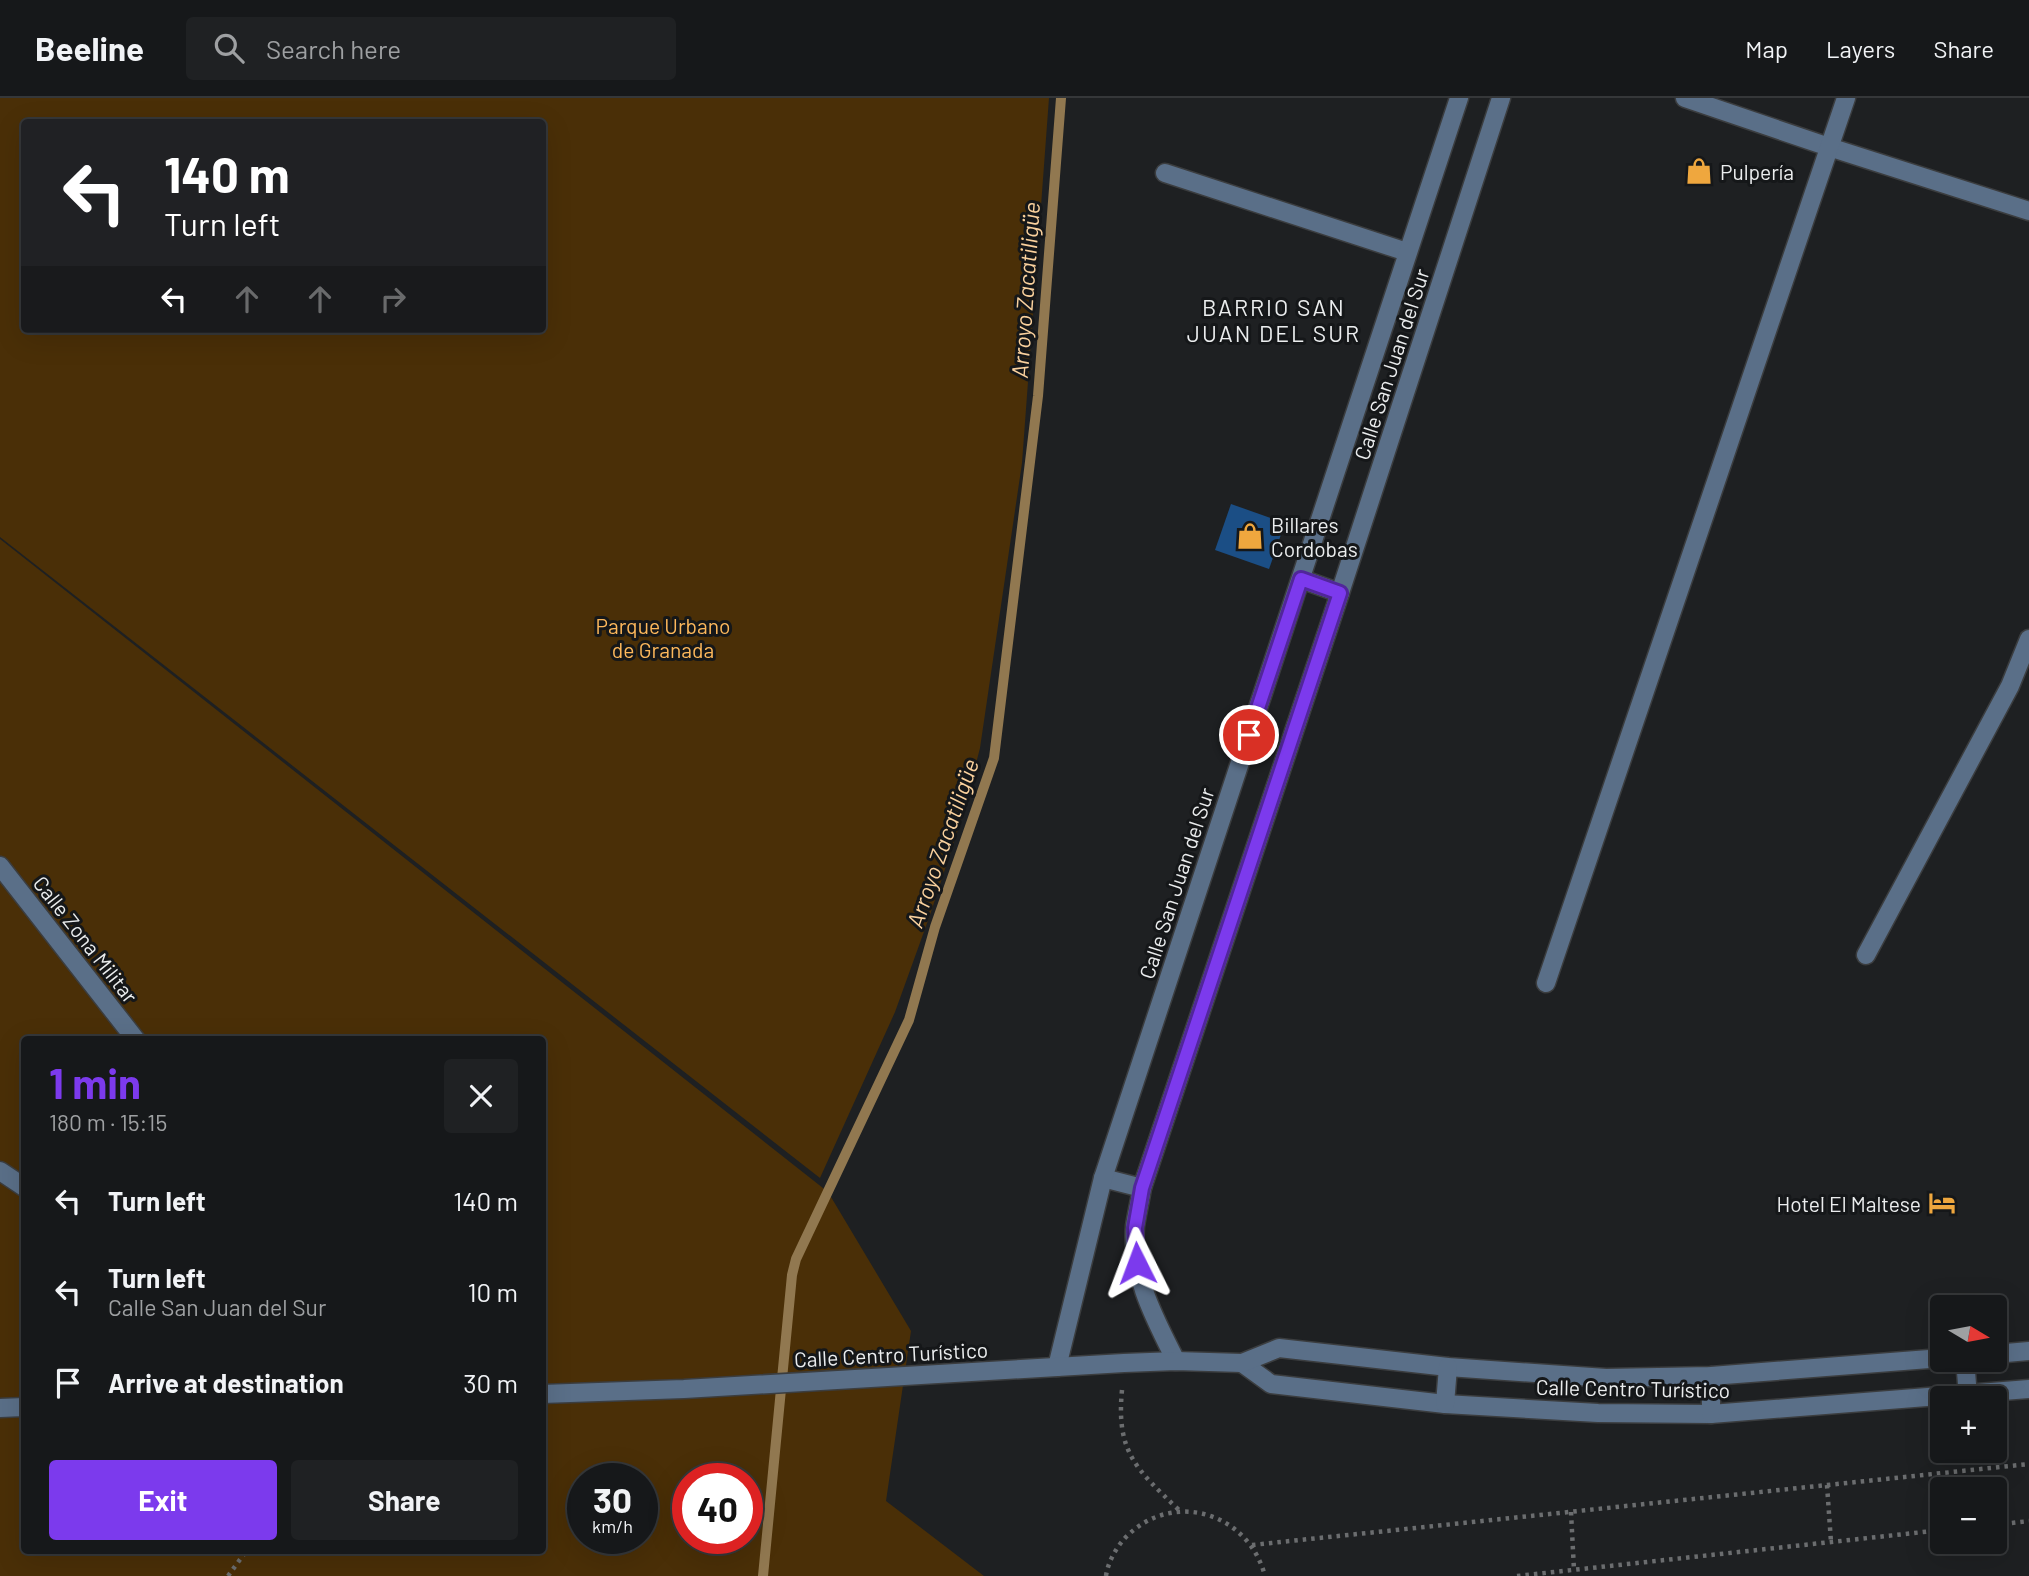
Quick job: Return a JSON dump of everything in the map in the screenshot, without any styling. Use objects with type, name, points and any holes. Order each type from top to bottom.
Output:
[{"type":"street","name":"Calle San Juan del Sur","points":[[1057,1367],[1102,1178],[1458,98]]},
{"type":"street","name":"Calle San Juan del Sur","points":[[1176,1361],[1146,1299],[1137,1263],[1135,1228],[1142,1188],[1502,98]]},
{"type":"street","points":[[1685,98],[2029,211]]},
{"type":"street","points":[[1546,984],[1846,98]]},
{"type":"street","points":[[1165,173],[1407,252]]},
{"type":"street","points":[[1301,579],[1340,593]]},
{"type":"street","points":[[1866,955],[2010,686],[2029,639]]},
{"type":"street","name":"Calle Zona Militar","points":[[0,866],[133,1036]]},
{"type":"street","points":[[0,1171],[21,1185]]},
{"type":"street","points":[[1102,1178],[1142,1188]]},
{"type":"street","name":"Calle Centro Turístico","points":[[546,1394],[684,1389],[1124,1363],[1242,1363],[1279,1348],[1448,1367],[1606,1378],[1711,1376],[1930,1358]]},
{"type":"street","points":[[2007,1353],[2029,1351]]},
{"type":"street","name":"Calle Centro Turístico","points":[[1242,1363],[1271,1384],[1445,1404],[1598,1413],[1711,1414],[1930,1398]]},
{"type":"street","points":[[1445,1404],[1448,1367]]},
{"type":"street","points":[[1711,1376],[1711,1414]]},
{"type":"street","name":"Calle Centro Turístico","points":[[2007,1391],[2029,1389]]},
{"type":"street","points":[[0,1408],[21,1407]]},
{"type":"path","points":[[1124,1363],[1119,1414],[1126,1449],[1144,1476],[1180,1511]]},
{"type":"path","points":[[1252,1545],[2029,1464]]},
{"type":"path","points":[[1828,1485],[1831,1542]]},
{"type":"path","points":[[1105,1576],[1117,1547],[1134,1529],[1156,1516],[1180,1511],[1207,1514],[1233,1526],[1252,1545],[1262,1563],[1265,1576]]},
{"type":"path","points":[[1571,1512],[1574,1570]]},
{"type":"path","points":[[2007,1523],[2029,1521]]},
{"type":"path","points":[[1517,1576],[1930,1531]]},
{"type":"path","points":[[228,1576],[244,1554]]},
{"type":"green space","name":"Parque Urbano de Granada","points":[[0,98],[1049,98],[1022,463],[980,748],[963,814],[895,1012],[820,1178],[0,537]]},
{"type":"green space","points":[[0,539],[828,1192],[911,1331],[886,1501],[984,1576],[0,1576]]},
{"type":"building","name":"Billares Cordobas","points":[[1231,504],[1285,523],[1269,569],[1215,550]]},
{"type":"waterway","name":"Arroyo Zacatiligüe","points":[[763,1576],[792,1275],[796,1259],[909,1020],[935,927],[994,758],[1038,396],[1061,98]]},
{"type":"place","name":"Pulpería","points":[[1699,171]]},
{"type":"place","name":"Billares Cordobas","points":[[1250,536]]},
{"type":"place","name":"Hotel El Maltese","points":[[1942,1203]]},
{"type":"district","name":"BARRIO SAN JUAN DEL SUR","points":[[1274,320]]},
{"type":"route","points":[[1137,1263],[1135,1228],[1142,1188],[1340,593],[1301,579],[1249,735]]}]
